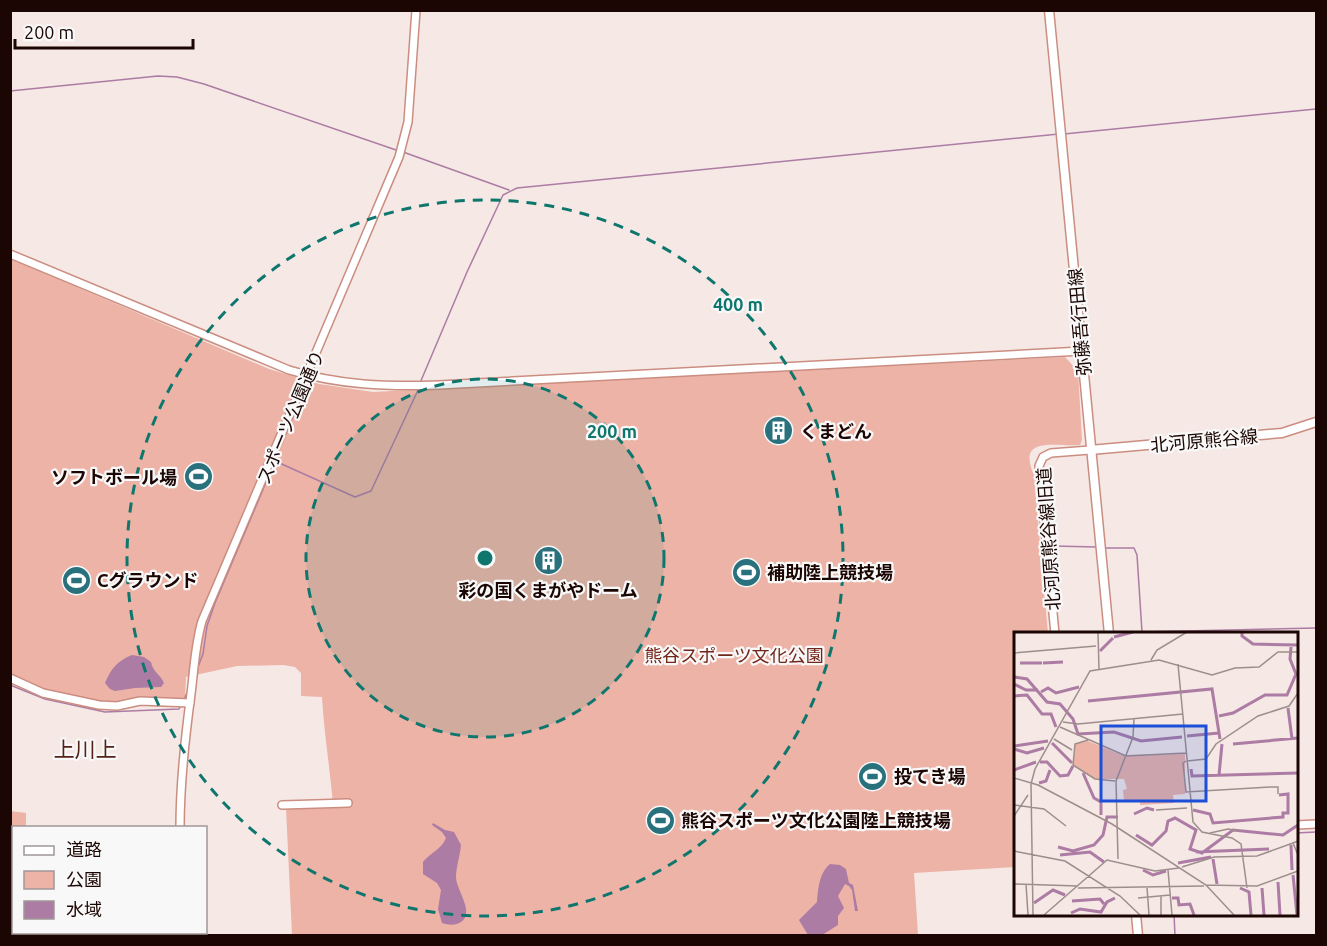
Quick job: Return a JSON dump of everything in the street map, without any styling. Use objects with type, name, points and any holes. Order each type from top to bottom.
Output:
[{"type":"main road","name":"弥藤吾行田線","points":[[1049,10],[1109,632]]},
{"type":"main road","name":"北河原熊谷線","points":[[1090,450],[1282,433],[1317,422]]},
{"type":"main road","points":[[1136,916],[1138,936]]},
{"type":"street","name":"スポーツ公園通り","points":[[180,826],[189,703],[198,634],[403,147],[408,122],[416,10]]},
{"type":"street","points":[[10,254],[230,347],[308,375],[354,384],[399,386],[1082,351]]},
{"type":"street","name":"北河原熊谷線旧道","points":[[1055,632],[1039,466],[1046,455],[1090,450]]},
{"type":"street","points":[[10,678],[43,693],[99,705],[117,706],[140,701],[189,703]]},
{"type":"street","points":[[282,805],[348,803]]},
{"type":"street","points":[[1297,825],[1317,824]]},
{"type":"green space","name":"熊谷スポーツ文化公園","points":[[11,259],[269,369],[319,384],[373,392],[1065,357],[1078,371],[1082,440],[1080,445],[1041,446],[1034,448],[1030,454],[1034,475],[1048,632],[1014,632],[1014,867],[914,873],[918,935],[292,935],[286,808],[333,805],[322,697],[301,696],[301,673],[295,667],[237,666],[186,677],[185,699],[144,698],[111,703],[40,690],[11,676]]},
{"type":"green space","points":[[10,811],[26,813],[26,826],[12,826],[12,876],[10,876]]},
{"type":"water","points":[[132,655],[144,657],[151,662],[164,683],[161,687],[115,691],[110,689],[105,683],[115,666]]},
{"type":"water","points":[[433,823],[454,832],[461,845],[456,878],[466,913],[465,918],[456,924],[442,923],[438,909],[441,890],[437,883],[423,874],[423,862],[442,845],[446,838],[432,825]]},
{"type":"water","points":[[830,864],[840,865],[846,869],[849,883],[853,885],[858,911],[855,911],[852,890],[845,884],[838,896],[844,908],[838,916],[838,925],[822,935],[808,935],[799,920],[817,902],[821,877]]},
{"type":"waterway","points":[[10,91],[158,76],[177,77],[204,84],[399,151]]},
{"type":"waterway","points":[[1064,134],[1316,109]]},
{"type":"waterway","points":[[420,383],[467,272],[503,195],[517,188],[1059,134]]},
{"type":"waterway","points":[[403,152],[509,190]]},
{"type":"waterway","points":[[196,672],[203,654],[207,626],[215,603],[275,461],[355,497],[371,491],[419,388]]},
{"type":"waterway","points":[[1053,546],[1097,547]]},
{"type":"waterway","points":[[1105,548],[1134,548],[1137,555],[1142,632],[1316,628]]},
{"type":"waterway","points":[[10,685],[45,699],[105,712],[179,709],[180,707]]},
{"type":"waterway","points":[[184,700],[188,690]]},
{"type":"waterway","points":[[1297,833],[1316,832]]},
{"type":"waterway","points":[[1174,916],[1175,936]]},
{"type":"place","name":"くまどん","points":[[779,431]]},
{"type":"place","name":"ソフトボール場","points":[[198,477]]},
{"type":"place","name":"彩の国くまがやドーム","points":[[548,561]]},
{"type":"place","name":"補助陸上競技場","points":[[746,572]]},
{"type":"place","name":"Cグラウンド","points":[[76,580]]},
{"type":"place","name":"投てき場","points":[[873,776]]},
{"type":"place","name":"熊谷スポーツ文化公園陸上競技場","points":[[660,820]]},
{"type":"district","name":"上川上","points":[[85,749]]}]
